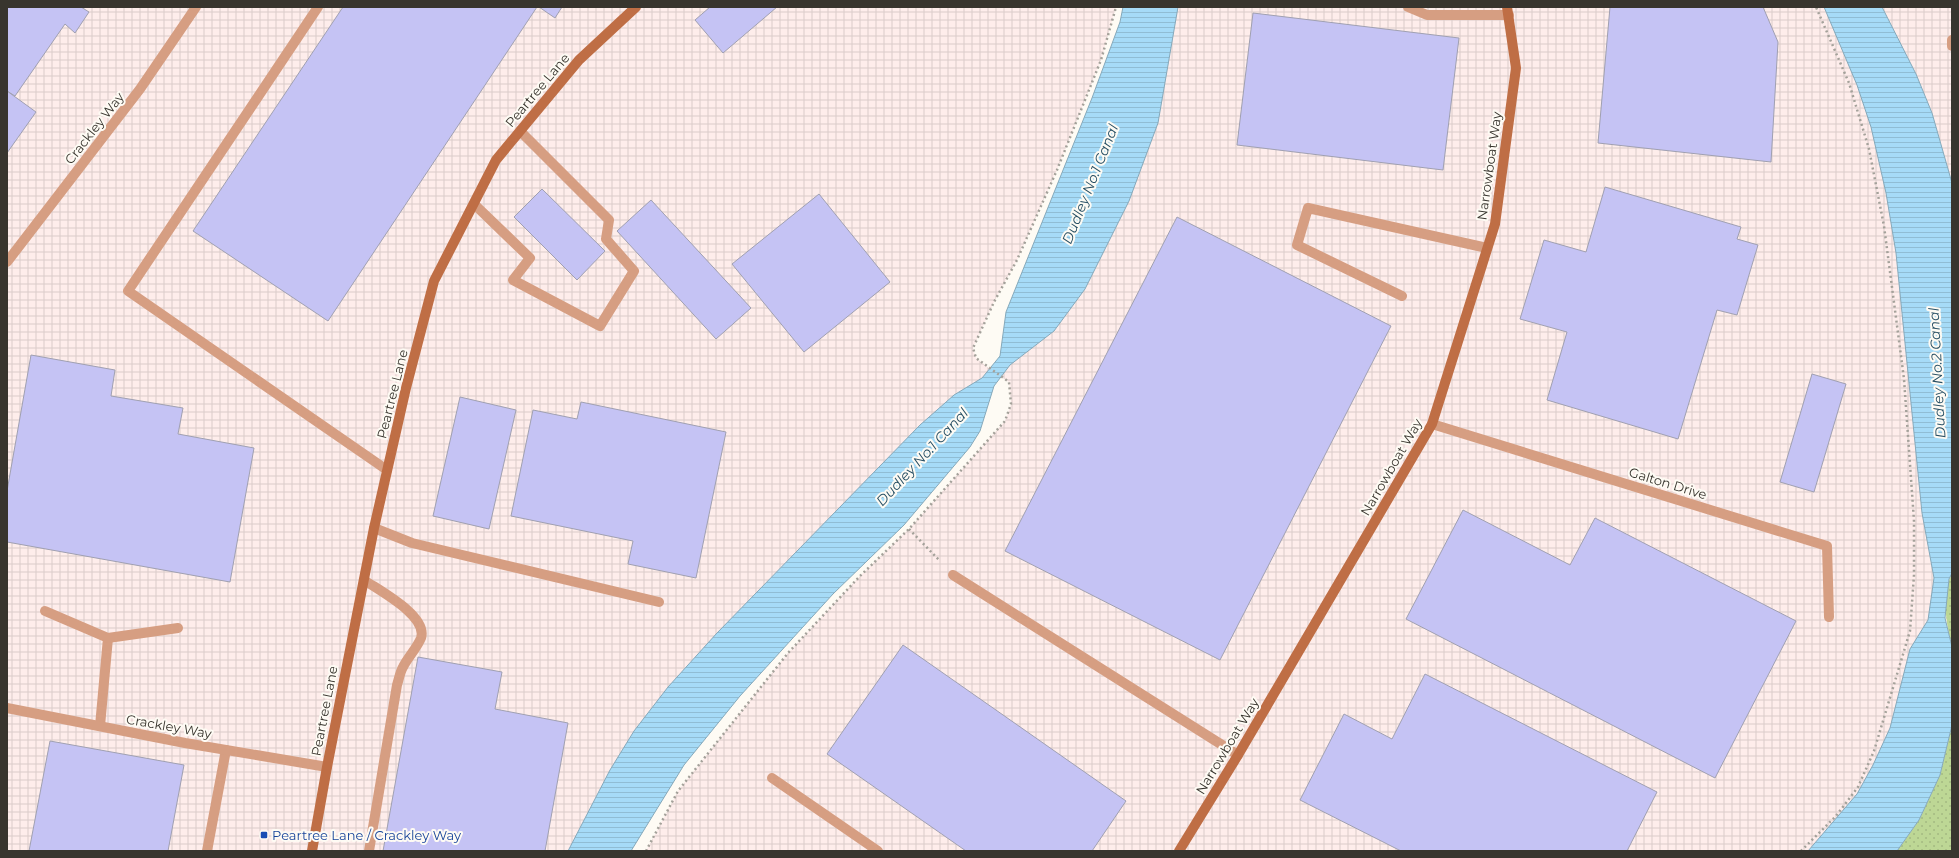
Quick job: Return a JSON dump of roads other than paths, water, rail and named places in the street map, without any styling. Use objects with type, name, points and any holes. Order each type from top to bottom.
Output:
[{"type":"street","name":"Crackley Way","points":[[7,262],[140,89],[196,7]]},
{"type":"street","points":[[318,7],[128,291],[387,470]]},
{"type":"street","name":"Peartree Lane","points":[[312,851],[374,528],[434,281],[496,160],[579,60],[636,7]]},
{"type":"street","points":[[1408,7],[1427,15],[1508,11]]},
{"type":"street","name":"Narrowboat Way","points":[[1179,851],[1238,754],[1432,424],[1495,224],[1516,68],[1508,11]]},
{"type":"street","points":[[1952,40],[1952,46]]},
{"type":"street","points":[[474,204],[530,258],[513,280],[600,326],[634,271],[606,239],[609,220],[520,131]]},
{"type":"street","points":[[1402,296],[1297,245],[1308,208],[1487,248]]},
{"type":"street","name":"Galton Drive","points":[[1432,424],[1828,546],[1829,617]]},
{"type":"street","points":[[374,528],[412,543],[659,602]]},
{"type":"street","points":[[953,575],[1238,754]]},
{"type":"street","points":[[364,580],[402,606],[418,620],[422,629],[421,639],[402,668],[397,685],[369,851]]},
{"type":"street","points":[[45,611],[108,638],[178,628]]},
{"type":"street","points":[[100,726],[108,638]]},
{"type":"street","name":"Crackley Way","points":[[7,708],[226,750],[327,767]]},
{"type":"street","points":[[207,851],[226,750]]},
{"type":"street","points":[[772,778],[878,851]]},
{"type":"water","name":"Dudley No.1 Canal","points":[[1123,7],[1178,7],[1158,123],[1129,201],[1085,289],[1054,331],[1010,365],[994,386],[980,431],[970,447],[904,525],[833,594],[740,696],[684,765],[631,851],[568,851],[610,770],[634,731],[668,687],[717,633],[920,425],[954,395],[982,378],[1000,356],[1006,312],[1092,98],[1120,22]]},
{"type":"water","name":"Dudley No.2 Canal","points":[[1824,7],[1882,7],[1916,74],[1932,113],[1952,183],[1952,573],[1949,579],[1945,618],[1952,647],[1952,725],[1940,775],[1919,820],[1897,851],[1808,851],[1857,794],[1873,765],[1890,728],[1910,649],[1928,620],[1934,578],[1922,513],[1896,253],[1886,193],[1871,127],[1857,85]]},
{"type":"place","name":"Peartree Lane / Crackley Way","points":[[264,835]]}]
